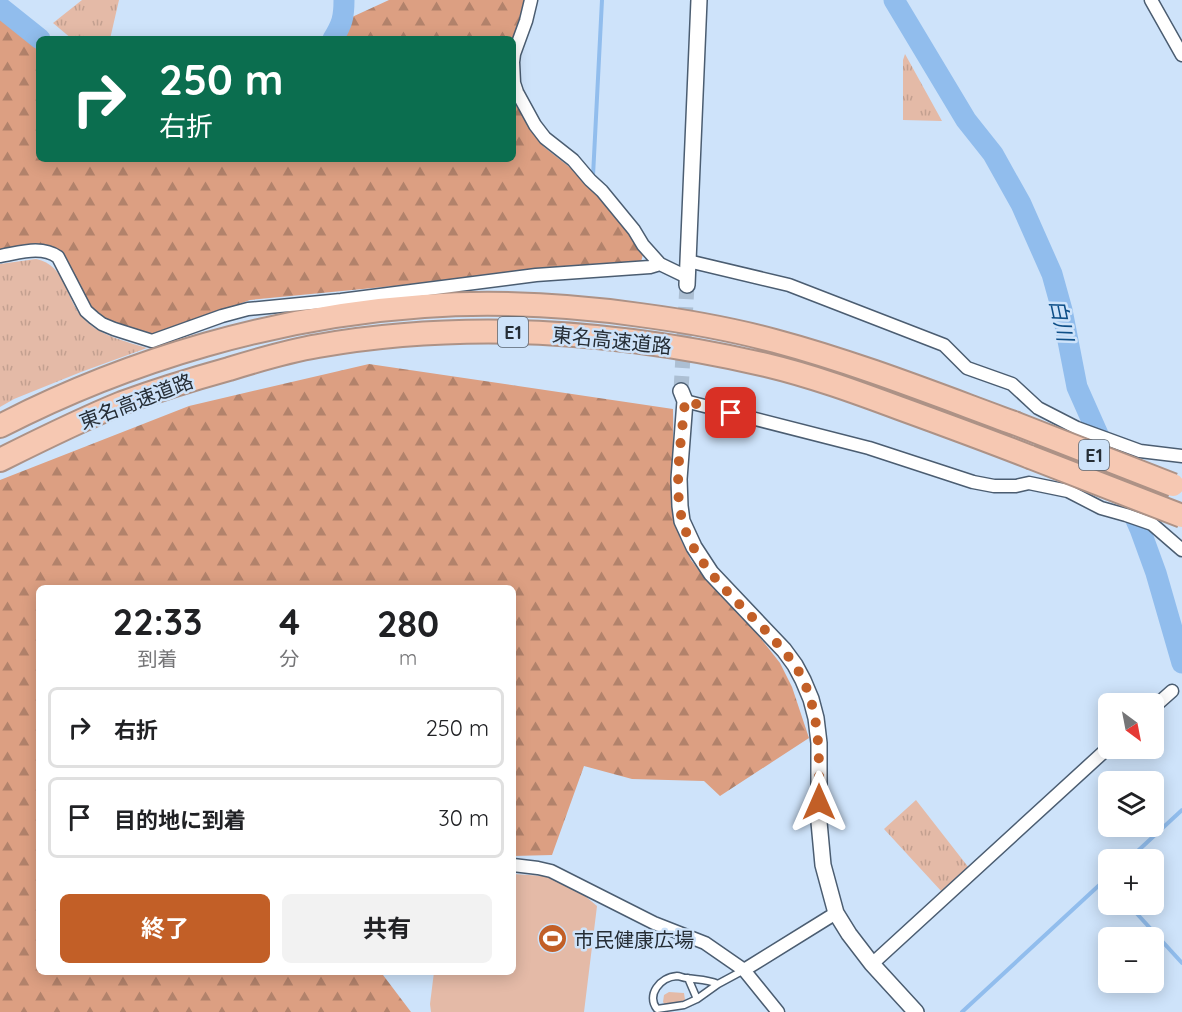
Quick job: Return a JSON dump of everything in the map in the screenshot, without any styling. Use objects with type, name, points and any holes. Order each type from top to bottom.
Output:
[{"type":"highway","name":"東名高速道路","points":[[0,426],[78,389],[141,365],[256,332],[315,320],[424,306],[540,305],[666,318],[774,340],[898,379],[1178,487]]},
{"type":"highway","name":"東名高速道路","points":[[0,460],[122,403],[258,360],[316,346],[427,333],[536,332],[664,345],[768,366],[833,384],[1182,516]]},
{"type":"street","points":[[516,49],[524,30],[531,0]]},
{"type":"street","points":[[516,92],[545,138],[573,160],[602,191],[660,264],[687,281],[699,0]]},
{"type":"street","points":[[1151,0],[1182,55]]},
{"type":"street","points":[[0,256],[39,250],[52,253],[58,257],[86,311],[102,324],[152,342],[222,316],[248,309],[341,300],[536,275],[650,267],[660,264]]},
{"type":"street","points":[[688,261],[789,285],[944,345],[967,368],[1012,384],[1038,408],[1078,429],[1140,451],[1182,456]]},
{"type":"street","points":[[916,1012],[872,964],[836,913],[823,865],[819,822],[819,743],[816,718],[803,680],[795,664],[784,650],[711,573],[694,547],[682,521],[678,479],[683,396],[869,448],[973,482],[994,486],[1016,486],[1029,483],[1068,491],[1101,508],[1126,515],[1156,528],[1182,550]]},
{"type":"street","points":[[1140,451],[1156,528]]},
{"type":"street","points":[[1164,698],[1172,691]]},
{"type":"street","points":[[872,964],[1098,757]]},
{"type":"street","points":[[516,865],[551,871],[654,922],[705,943],[744,970],[778,1012]]},
{"type":"street","points":[[744,970],[836,913]]},
{"type":"lane","points":[[718,984],[698,978],[676,976],[660,982],[654,992],[653,1005],[657,1009],[681,1006],[697,999],[744,970]]},
{"type":"lane","points":[[688,978],[697,999]]},
{"type":"green space","points":[[82,0],[119,0],[111,36],[68,36],[53,23]]},
{"type":"green space","points":[[389,0],[525,0],[515,36],[337,36],[344,23]]},
{"type":"green space","points":[[0,11],[36,41],[36,162],[516,162],[516,105],[544,147],[572,169],[605,202],[643,254],[641,262],[250,300],[155,335],[113,325],[90,311],[62,258],[44,244],[0,252]]},
{"type":"green space","points":[[905,54],[942,121],[903,120],[903,60]]},
{"type":"green space","points":[[36,259],[54,268],[78,311],[90,325],[113,337],[147,348],[81,372],[0,407],[0,264]]},
{"type":"green space","points":[[369,364],[673,409],[674,512],[680,538],[691,560],[707,581],[751,626],[780,663],[792,687],[809,738],[720,796],[704,781],[632,779],[584,766],[552,855],[516,856],[516,585],[36,585],[36,975],[383,975],[411,1012],[0,1012],[0,480],[189,406]]},
{"type":"green space","points":[[916,800],[969,868],[942,892],[884,829]]},
{"type":"green space","name":"市民健康広場","points":[[516,874],[544,876],[567,881],[597,906],[584,1012],[431,1012],[434,975],[516,975]]},
{"type":"green space","points":[[669,992],[684,993],[685,1000],[666,1006],[663,1002],[664,995]]},
{"type":"waterway","name":"白川","points":[[335,36],[342,21],[344,0]]},
{"type":"waterway","points":[[593,176],[602,0]]},
{"type":"waterway","name":"白川","points":[[894,0],[966,120],[993,154],[1021,204],[1052,274],[1062,310],[1077,387],[1140,529],[1156,573],[1182,663]]},
{"type":"waterway","name":"白川","points":[[0,7],[36,36]]},
{"type":"waterway","points":[[1140,849],[1182,810]]},
{"type":"waterway","points":[[962,1012],[1098,886]]},
{"type":"waterway","points":[[1138,915],[1182,963]]},
{"type":"tunnel","points":[[681,391],[687,285]]},
{"type":"place","name":"市民健康広場","points":[[553,939]]},
{"type":"route","points":[[731,413],[685,401],[678,479],[682,521],[694,547],[711,573],[784,650],[795,664],[803,680],[816,718],[819,743],[819,802]]}]
